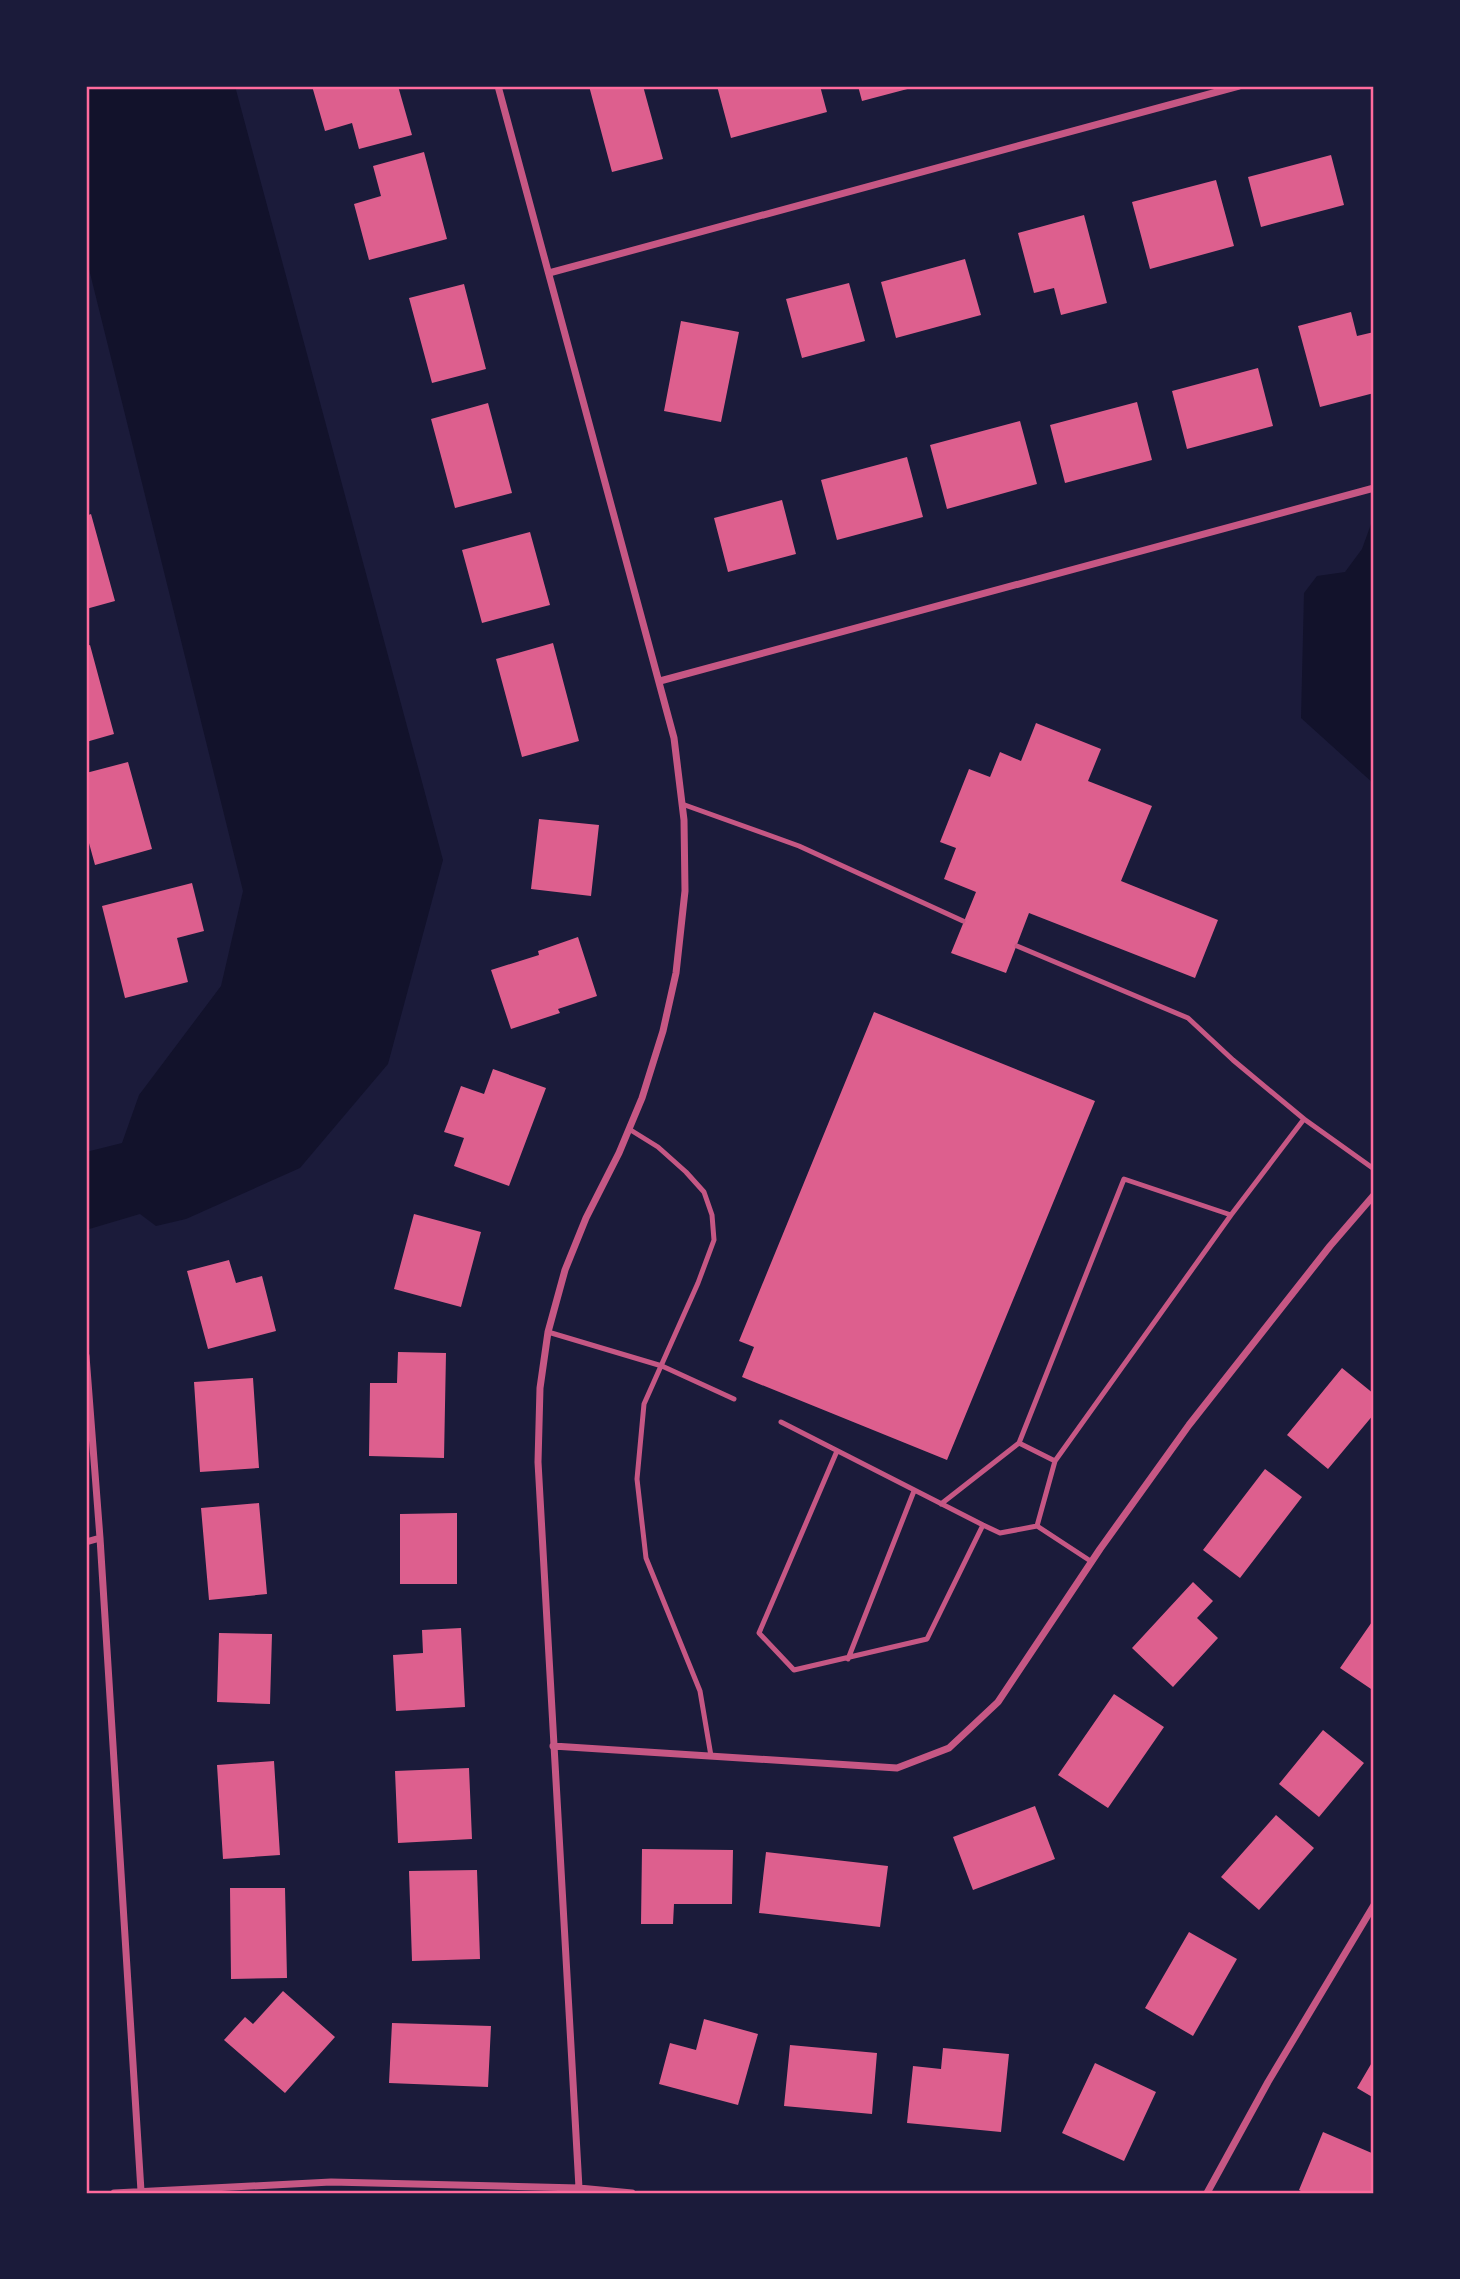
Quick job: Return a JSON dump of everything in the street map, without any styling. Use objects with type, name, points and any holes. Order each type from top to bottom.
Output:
[{"type":"street","points":[[498,86],[660,681],[674,738],[682,804],[685,891],[676,973],[663,1031],[642,1098],[565,1270],[548,1332],[540,1388],[538,1462],[579,2188]]},
{"type":"street","points":[[549,273],[1240,86]]},
{"type":"street","points":[[660,681],[1374,488]]},
{"type":"street","points":[[553,1746],[897,1768],[949,1748],[998,1702],[1189,1425],[1330,1246],[1374,1195]]},
{"type":"street","points":[[86,1356],[141,2191]]},
{"type":"street","points":[[86,1542],[100,1538]]},
{"type":"street","points":[[1207,2193],[1268,2082],[1374,1905]]},
{"type":"street","points":[[114,2193],[331,2182],[579,2188],[632,2193]]},
{"type":"lane","points":[[682,804],[799,846],[963,921]]},
{"type":"lane","points":[[1017,946],[1188,1018],[1233,1060],[1304,1119],[1374,1169]]},
{"type":"lane","points":[[1037,1526],[1055,1461],[1231,1215],[1304,1119]]},
{"type":"lane","points":[[629,1129],[659,1147],[686,1172],[704,1192],[712,1215],[714,1240],[698,1283],[644,1404],[637,1479],[646,1558],[700,1691],[711,1756]]},
{"type":"lane","points":[[941,1504],[1019,1443],[1124,1179],[1231,1215]]},
{"type":"lane","points":[[548,1332],[662,1366],[734,1399]]},
{"type":"lane","points":[[781,1422],[1000,1533],[1037,1526],[1092,1562]]},
{"type":"lane","points":[[1019,1443],[1055,1461]]},
{"type":"lane","points":[[837,1451],[759,1633],[794,1670],[927,1639],[983,1525]]},
{"type":"lane","points":[[848,1659],[914,1490]]},
{"type":"shaded area","points":[[86,86],[235,86],[443,860],[388,1064],[300,1168],[186,1219],[156,1226],[140,1214],[86,1230],[86,1152],[122,1143],[139,1095],[221,986],[243,891],[86,257]]},
{"type":"shaded area","points":[[1374,523],[1374,784],[1301,718],[1304,593],[1317,576],[1345,572],[1362,549],[1371,524]]},
{"type":"building","points":[[312,86],[398,86],[412,135],[359,149],[352,123],[325,131]]},
{"type":"building","points":[[589,86],[643,86],[663,159],[612,172]]},
{"type":"building","points":[[717,86],[820,86],[827,112],[731,138]]},
{"type":"building","points":[[858,86],[915,86],[915,87],[862,101]]},
{"type":"building","points":[[424,152],[447,239],[369,260],[354,204],[381,196],[373,166]]},
{"type":"building","points":[[1331,155],[1344,205],[1261,227],[1248,177]]},
{"type":"building","points":[[1216,180],[1234,246],[1150,269],[1132,202]]},
{"type":"building","points":[[1084,215],[1107,303],[1061,315],[1054,288],[1034,293],[1018,233]]},
{"type":"building","points":[[965,259],[981,315],[896,338],[881,282]]},
{"type":"building","points":[[849,283],[865,341],[802,358],[786,299]]},
{"type":"building","points":[[464,284],[486,369],[432,383],[409,298]]},
{"type":"building","points":[[1351,312],[1357,336],[1374,332],[1374,393],[1320,407],[1298,326]]},
{"type":"building","points":[[681,321],[739,332],[721,422],[664,411]]},
{"type":"building","points":[[1258,368],[1273,426],[1187,449],[1172,391]]},
{"type":"building","points":[[1137,402],[1152,460],[1065,483],[1050,425]]},
{"type":"building","points":[[488,403],[512,493],[455,508],[431,419]]},
{"type":"building","points":[[1020,421],[1037,484],[947,509],[930,445]]},
{"type":"building","points":[[907,457],[923,517],[837,540],[821,480]]},
{"type":"building","points":[[782,500],[796,554],[728,572],[714,518]]},
{"type":"building","points":[[91,514],[115,601],[86,609],[86,516]]},
{"type":"building","points":[[530,532],[550,605],[482,623],[462,550]]},
{"type":"building","points":[[553,643],[579,741],[522,757],[496,659]]},
{"type":"building","points":[[90,645],[114,734],[86,742],[86,646]]},
{"type":"building","points":[[1036,723],[1101,749],[1088,781],[1152,806],[1121,881],[1218,920],[1195,978],[1029,913],[1006,973],[951,953],[976,892],[944,879],[956,848],[940,842],[969,769],[990,777],[1000,752],[1021,761]]},
{"type":"building","points":[[128,762],[152,849],[95,865],[86,832],[86,773]]},
{"type":"building","points":[[539,819],[599,825],[591,896],[531,889]]},
{"type":"building","points":[[192,883],[204,931],[177,938],[188,982],[125,998],[102,906]]},
{"type":"building","points":[[578,937],[597,996],[558,1009],[560,1013],[511,1029],[491,970],[539,955],[538,951]]},
{"type":"building","points":[[874,1012],[1095,1101],[947,1460],[742,1377],[754,1347],[739,1341]]},
{"type":"building","points":[[493,1069],[546,1088],[509,1186],[454,1166],[464,1138],[444,1132],[461,1086],[484,1094]]},
{"type":"building","points":[[414,1214],[481,1232],[461,1307],[394,1289]]},
{"type":"building","points":[[229,1260],[236,1283],[262,1276],[276,1331],[208,1349],[187,1271]]},
{"type":"building","points":[[398,1352],[446,1353],[444,1458],[369,1456],[370,1383],[397,1383]]},
{"type":"building","points":[[1342,1368],[1374,1394],[1374,1414],[1328,1469],[1287,1435]]},
{"type":"building","points":[[253,1378],[259,1468],[200,1472],[194,1382]]},
{"type":"building","points":[[1265,1469],[1302,1497],[1240,1578],[1203,1550]]},
{"type":"building","points":[[259,1503],[267,1594],[209,1600],[201,1508]]},
{"type":"building","points":[[457,1513],[457,1584],[400,1584],[400,1514]]},
{"type":"building","points":[[1193,1582],[1213,1601],[1197,1618],[1218,1638],[1173,1687],[1132,1648]]},
{"type":"building","points":[[1374,1619],[1374,1691],[1340,1668]]},
{"type":"building","points":[[461,1628],[465,1707],[396,1711],[393,1655],[423,1653],[422,1630]]},
{"type":"building","points":[[219,1633],[272,1634],[270,1704],[217,1702]]},
{"type":"building","points":[[1114,1694],[1164,1727],[1108,1808],[1058,1775]]},
{"type":"building","points":[[1323,1730],[1364,1763],[1319,1817],[1279,1784]]},
{"type":"building","points":[[274,1761],[280,1855],[223,1859],[217,1765]]},
{"type":"building","points":[[469,1768],[472,1839],[398,1843],[395,1771]]},
{"type":"building","points":[[1035,1806],[1055,1859],[973,1890],[953,1837]]},
{"type":"building","points":[[1276,1815],[1314,1848],[1259,1910],[1221,1877]]},
{"type":"building","points":[[642,1849],[733,1850],[732,1904],[674,1904],[673,1924],[641,1924]]},
{"type":"building","points":[[766,1852],[888,1866],[880,1927],[759,1913]]},
{"type":"building","points":[[477,1870],[480,1959],[412,1961],[409,1871]]},
{"type":"building","points":[[230,1888],[285,1888],[287,1978],[231,1979]]},
{"type":"building","points":[[1189,1932],[1237,1959],[1193,2036],[1145,2008]]},
{"type":"building","points":[[283,1991],[335,2037],[285,2093],[224,2040],[245,2017],[253,2024]]},
{"type":"building","points":[[704,2019],[758,2034],[738,2105],[659,2084],[670,2043],[696,2050]]},
{"type":"building","points":[[392,2023],[491,2026],[488,2087],[389,2083]]},
{"type":"building","points":[[790,2045],[877,2053],[872,2114],[784,2106]]},
{"type":"building","points":[[943,2048],[1009,2054],[1001,2132],[907,2123],[913,2066],[941,2069]]},
{"type":"building","points":[[1374,2059],[1374,2098],[1357,2088]]},
{"type":"building","points":[[1095,2063],[1156,2092],[1124,2161],[1062,2133]]},
{"type":"building","points":[[1323,2132],[1374,2154],[1374,2193],[1305,2193],[1299,2190]]}]
